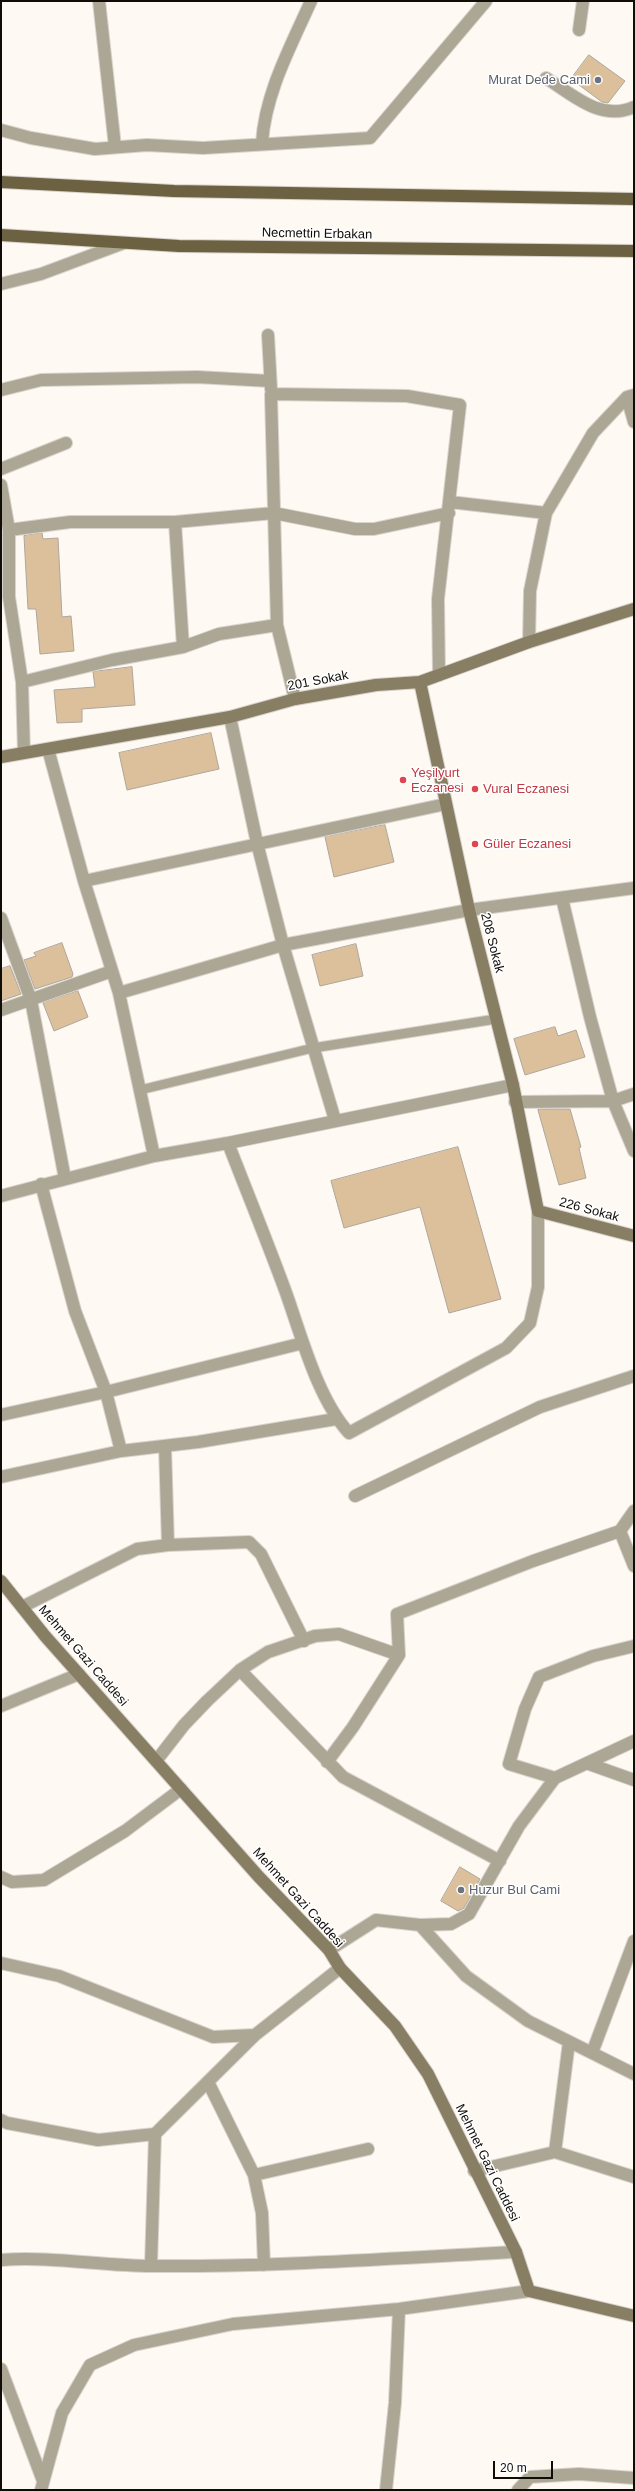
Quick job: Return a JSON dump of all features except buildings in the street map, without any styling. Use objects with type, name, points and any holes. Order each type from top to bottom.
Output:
[{"type":"main road","points":[[1,182],[174,191],[634,199]]},
{"type":"main road","name":"Necmettin Erbakan","points":[[1,235],[179,246],[634,251]]},
{"type":"street","points":[[99,1],[115,147]]},
{"type":"street","points":[[262,143],[263,121],[284,61],[311,1]]},
{"type":"street","points":[[1,130],[31,138],[95,149],[147,145],[203,148],[262,143],[370,138],[486,1]]},
{"type":"street","points":[[580,30],[583,1]]},
{"type":"street","points":[[546,78],[597,110],[621,113],[634,107]]},
{"type":"street","points":[[1,284],[41,274],[124,243]]},
{"type":"street","points":[[268,335],[277,625],[295,699]]},
{"type":"street","points":[[1,390],[41,380],[197,377],[270,381]]},
{"type":"street","points":[[271,394],[406,396],[460,405],[450,507],[438,599],[439,675]]},
{"type":"street","points":[[631,396],[634,422]]},
{"type":"street","points":[[529,642],[530,591],[546,513],[593,433],[631,396]]},
{"type":"street","points":[[1,469],[66,443]]},
{"type":"street","points":[[1,485],[9,530],[5,597],[22,682],[24,753]]},
{"type":"street","points":[[9,530],[70,522],[176,522],[274,514],[355,529],[374,529],[450,507],[546,513]]},
{"type":"street","points":[[176,522],[184,647]]},
{"type":"street","name":"201 Sokak","points":[[1,757],[230,717],[295,699],[376,685],[420,682],[529,642],[634,609]]},
{"type":"street","points":[[22,682],[112,660],[184,647],[219,634],[277,625]]},
{"type":"street","name":"208 Sokak","points":[[420,682],[470,910],[513,1086],[538,1211]]},
{"type":"street","points":[[230,717],[257,843],[283,945],[335,1120]]},
{"type":"street","points":[[48,749],[84,880],[119,993],[154,1156]]},
{"type":"street","points":[[84,880],[446,804]]},
{"type":"street","points":[[119,993],[283,945],[470,910],[634,888]]},
{"type":"street","points":[[562,898],[590,1017],[614,1101],[634,1151]]},
{"type":"street","points":[[1,918],[31,1000],[65,1179]]},
{"type":"street","points":[[1,1010],[112,971]]},
{"type":"street","points":[[1,1196],[41,1184],[154,1156],[228,1143],[335,1120],[513,1086]]},
{"type":"street","points":[[515,1102],[614,1101],[634,1094]]},
{"type":"street","points":[[228,1143],[285,1291],[303,1343],[336,1419],[349,1433],[506,1348],[530,1323],[538,1287],[538,1211]]},
{"type":"street","points":[[41,1184],[74,1311],[106,1392],[121,1451]]},
{"type":"street","name":"226 Sokak","points":[[538,1211],[634,1236]]},
{"type":"street","points":[[1,1415],[106,1392],[303,1343]]},
{"type":"street","points":[[355,1496],[540,1407],[634,1376]]},
{"type":"street","points":[[1,1477],[121,1451],[165,1446],[336,1419]]},
{"type":"street","points":[[165,1446],[168,1545]]},
{"type":"street","points":[[327,1762],[353,1727],[399,1655],[397,1614],[533,1561],[620,1531],[634,1510]]},
{"type":"street","points":[[620,1531],[634,1566]]},
{"type":"street","points":[[22,1607],[137,1549],[168,1545],[249,1542],[261,1554],[304,1640]]},
{"type":"street","name":"Mehmet Gazi Caddesi","points":[[1,1581],[79,1674],[156,1761],[259,1877],[329,1950],[340,1968],[395,2026],[428,2074],[474,2171],[516,2252],[529,2291]]},
{"type":"street","points":[[156,1761],[184,1725],[240,1670],[268,1652],[304,1640],[339,1634],[399,1655]]},
{"type":"street","points":[[555,1778],[509,1764],[525,1709],[538,1677],[593,1656],[634,1646]]},
{"type":"street","points":[[240,1670],[343,1777],[500,1861]]},
{"type":"street","points":[[1,1706],[79,1674]]},
{"type":"street","points":[[329,1950],[376,1920],[420,1925],[451,1924],[469,1914],[519,1826],[555,1778],[589,1764],[634,1741]]},
{"type":"street","points":[[589,1764],[634,1780]]},
{"type":"street","points":[[1,1877],[12,1882],[44,1880],[125,1831],[181,1789]]},
{"type":"street","points":[[420,1925],[466,1976],[528,2021],[634,2074]]},
{"type":"street","points":[[592,2053],[634,1941]]},
{"type":"street","points":[[1,1963],[59,1976],[213,2038],[255,2035]]},
{"type":"street","points":[[3,2124],[98,2140],[155,2134],[255,2035],[340,1968]]},
{"type":"street","points":[[555,2152],[569,2042]]},
{"type":"street","points":[[208,2082],[254,2175],[262,2213],[264,2265]]},
{"type":"street","points":[[150,2266],[155,2134]]},
{"type":"street","points":[[254,2175],[368,2149]]},
{"type":"street","points":[[474,2171],[555,2152],[634,2177]]},
{"type":"street","points":[[1,2260],[25,2258],[150,2266],[264,2265],[516,2252]]},
{"type":"street","points":[[42,2486],[62,2413],[90,2365],[134,2345],[233,2324],[399,2309],[529,2291],[634,2316]]},
{"type":"street","points":[[386,2490],[395,2403],[399,2309]]},
{"type":"street","points":[[1,2369],[42,2486]]},
{"type":"street","points":[[518,2490],[530,2477],[579,2474],[634,2478]]},
{"type":"lane","points":[[140,1090],[313,1048],[496,1019]]},
{"type":"place","name":"Murat Dede Cami","points":[[598,80]]},
{"type":"place","name":"Yeşilyurt Eczanesi","points":[[403,780]]},
{"type":"place","name":"Vural Eczanesi","points":[[475,789]]},
{"type":"place","name":"Güler Eczanesi","points":[[475,844]]},
{"type":"place","name":"Huzur Bul Cami","points":[[461,1890]]}]
